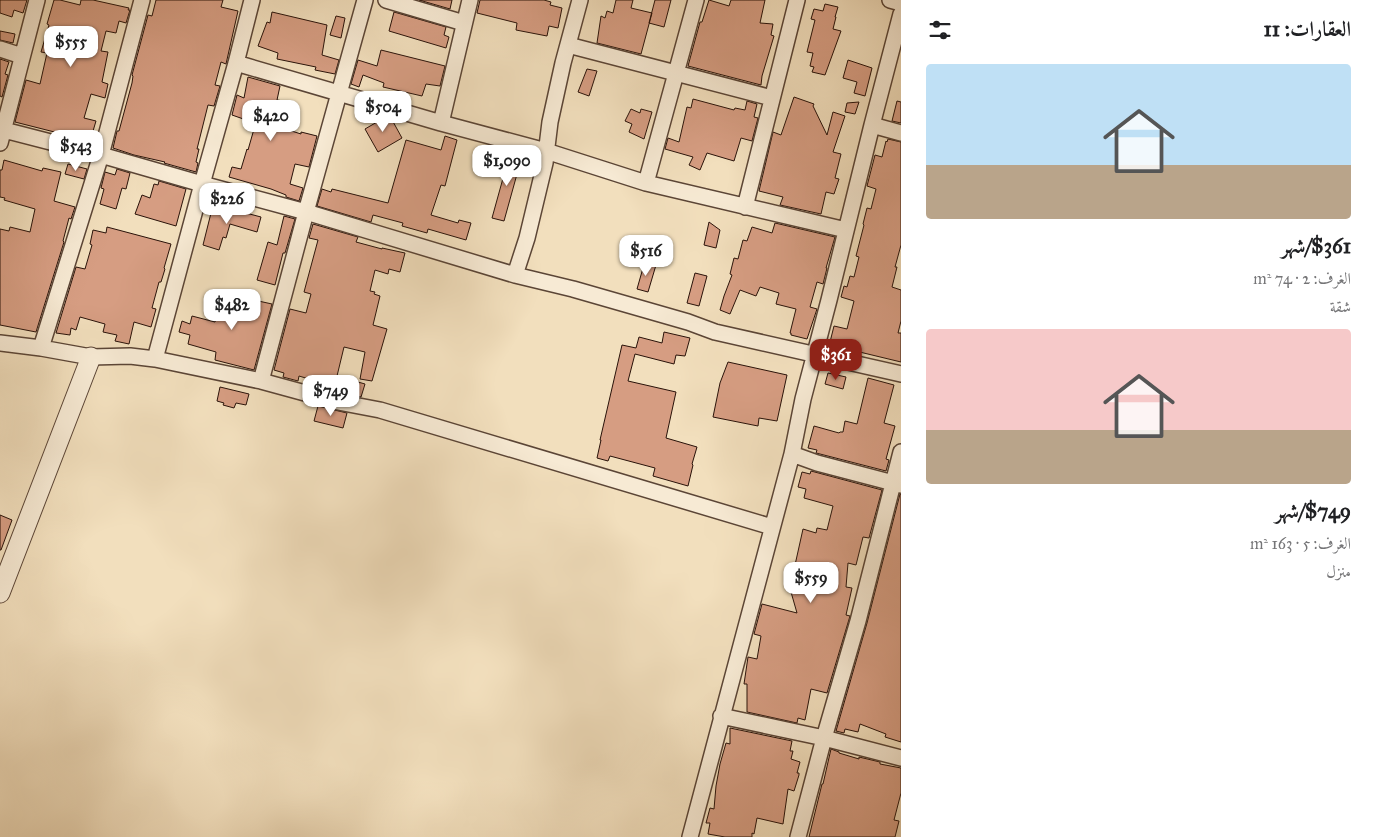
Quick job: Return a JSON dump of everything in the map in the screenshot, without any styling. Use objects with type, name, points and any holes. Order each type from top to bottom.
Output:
[{"type":"street","points":[[37,0],[1,134],[101,155],[306,212],[514,276],[573,289],[688,322],[715,332],[901,374]]},
{"type":"street","points":[[41,348],[101,155],[142,0]]},
{"type":"street","points":[[155,359],[252,0]]},
{"type":"street","points":[[261,381],[365,0]]},
{"type":"street","points":[[386,0],[464,23]]},
{"type":"street","points":[[441,123],[470,0]]},
{"type":"street","points":[[514,276],[527,238],[545,164],[550,122],[580,0]]},
{"type":"street","points":[[646,183],[696,0]]},
{"type":"street","points":[[745,207],[797,0]]},
{"type":"street","points":[[890,0],[901,3]]},
{"type":"street","points":[[690,837],[792,454],[802,398],[815,354],[901,14]]},
{"type":"street","points":[[568,46],[772,98]]},
{"type":"street","points":[[0,49],[22,56]]},
{"type":"street","points":[[236,63],[441,123],[546,151],[646,183],[846,230]]},
{"type":"street","points":[[872,125],[901,133]]},
{"type":"street","points":[[0,343],[41,348],[91,358],[130,356],[155,359],[261,381],[338,402],[380,410],[772,527]]},
{"type":"street","points":[[0,593],[91,358]]},
{"type":"street","points":[[798,837],[824,738],[897,484],[901,452]]},
{"type":"street","points":[[792,454],[817,463],[897,484]]},
{"type":"street","points":[[721,716],[824,738],[901,758]]},
{"type":"building","points":[[0,0],[27,0],[23,13],[14,10],[12,17],[0,13]]},
{"type":"building","points":[[54,0],[80,5],[81,0],[93,0],[129,8],[128,10],[130,10],[126,23],[119,21],[116,33],[106,31],[101,51],[108,52],[102,82],[108,84],[105,98],[91,94],[84,118],[96,121],[90,141],[15,122],[26,80],[40,84],[47,53],[41,52]]},
{"type":"building","points":[[156,0],[223,0],[221,7],[238,11],[226,64],[221,62],[215,85],[220,86],[214,106],[208,105],[197,149],[199,149],[196,172],[113,148],[132,83],[132,75],[148,15],[152,16]]},
{"type":"building","points":[[419,0],[452,0],[450,9]]},
{"type":"building","points":[[480,0],[544,0],[551,2],[550,5],[562,8],[558,28],[549,26],[547,36],[516,30],[517,23],[477,13]]},
{"type":"building","points":[[616,0],[633,0],[631,8],[652,13],[641,54],[597,43],[601,16],[605,18],[607,11],[613,13]]},
{"type":"building","points":[[655,0],[671,0],[664,27],[649,23]]},
{"type":"building","points":[[709,0],[729,6],[731,0],[765,0],[760,23],[773,24],[771,35],[774,36],[761,85],[688,66],[700,22],[702,22]]},
{"type":"building","points":[[825,4],[838,7],[833,29],[841,31],[825,75],[812,72],[814,67],[810,66],[813,53],[807,52],[815,20],[811,19],[814,9],[823,11]]},
{"type":"building","points":[[272,12],[327,25],[322,55],[339,60],[335,74],[315,70],[316,67],[277,59],[278,53],[258,46],[267,22],[270,23]]},
{"type":"building","points":[[394,12],[446,27],[444,35],[449,37],[446,48],[389,31]]},
{"type":"building","points":[[336,16],[345,18],[341,38],[330,35]]},
{"type":"building","points":[[0,31],[15,34],[13,43],[0,40]]},
{"type":"building","points":[[381,50],[445,66],[440,86],[426,84],[422,96],[383,87],[384,83],[363,75],[359,87],[351,84],[358,60],[377,66]]},
{"type":"building","points":[[0,59],[9,62],[5,74],[8,75],[2,97],[0,96]]},
{"type":"building","points":[[848,60],[872,68],[865,96],[854,93],[857,82],[843,78]]},
{"type":"building","points":[[587,69],[597,71],[589,96],[578,92]]},
{"type":"building","points":[[248,77],[280,86],[277,100],[284,101],[279,127],[301,134],[301,132],[317,136],[309,167],[295,164],[290,184],[303,188],[299,201],[271,189],[229,177],[232,167],[241,169],[254,129],[251,128],[252,122],[232,115],[237,95],[244,98]]},
{"type":"building","points":[[794,97],[814,104],[813,106],[827,135],[833,112],[845,116],[833,152],[841,154],[835,178],[839,179],[834,194],[826,192],[821,214],[780,205],[783,197],[759,191],[773,132],[781,135]]},
{"type":"building","points":[[693,99],[734,110],[735,108],[745,110],[747,101],[757,104],[754,117],[758,118],[752,141],[741,138],[734,161],[707,153],[700,170],[689,165],[693,157],[665,149],[668,138],[679,142],[687,107],[691,108]]},
{"type":"building","points":[[897,101],[901,102],[901,123],[892,121]]},
{"type":"building","points":[[859,102],[855,114],[845,112],[847,103]]},
{"type":"building","points":[[631,109],[640,113],[641,109],[652,112],[644,139],[629,132],[632,124],[625,121]]},
{"type":"building","points":[[376,114],[391,118],[402,138],[378,152],[365,129],[377,122]]},
{"type":"building","points":[[445,136],[457,140],[445,186],[441,185],[431,215],[458,223],[459,220],[471,223],[466,240],[428,229],[427,233],[402,226],[403,223],[373,215],[371,222],[317,206],[322,189],[331,192],[332,189],[388,203],[406,140],[441,150]]},
{"type":"building","points":[[888,139],[901,142],[901,245],[892,287],[901,290],[901,321],[898,333],[901,333],[901,362],[843,348],[843,345],[830,342],[834,326],[847,329],[854,301],[841,297],[844,286],[847,287],[850,276],[854,277],[859,257],[856,256],[867,208],[871,209],[876,189],[867,186],[875,155],[882,157]]},
{"type":"building","points":[[510,153],[522,156],[504,221],[492,218]]},
{"type":"building","points":[[4,160],[42,171],[43,168],[61,172],[54,201],[75,207],[71,219],[69,218],[64,242],[36,332],[0,325],[0,229],[9,231],[10,227],[30,232],[35,209],[4,200],[5,198],[0,197],[0,170],[2,170]]},
{"type":"building","points":[[68,164],[87,169],[84,179],[65,174]]},
{"type":"building","points":[[117,169],[130,173],[126,189],[122,188],[116,209],[100,204],[104,189],[101,188],[105,172],[115,175]]},
{"type":"building","points":[[159,181],[186,189],[176,226],[135,214],[142,195],[150,198],[154,184],[158,185]]},
{"type":"building","points":[[213,205],[261,217],[257,232],[230,224],[226,238],[223,237],[219,250],[203,245]]},
{"type":"building","points":[[284,216],[295,219],[285,253],[283,253],[275,285],[257,280],[268,242],[277,245]]},
{"type":"building","points":[[709,222],[720,230],[716,248],[704,245]]},
{"type":"building","points":[[775,223],[835,237],[823,284],[817,282],[810,307],[817,309],[807,339],[791,335],[796,309],[776,304],[779,293],[760,287],[756,296],[740,290],[730,314],[720,310],[732,275],[730,274],[734,258],[738,259],[743,240],[747,241],[752,227],[772,233]]},
{"type":"building","points":[[313,224],[358,237],[356,242],[405,253],[400,272],[389,269],[388,274],[375,270],[370,291],[380,296],[373,325],[387,329],[372,381],[360,379],[365,352],[344,347],[337,376],[365,384],[361,397],[318,387],[319,382],[299,376],[298,381],[283,377],[284,373],[274,370],[290,309],[306,313],[311,294],[304,292],[318,240],[309,238]]},
{"type":"building","points":[[107,227],[171,244],[152,308],[156,309],[151,327],[134,322],[129,344],[115,341],[117,335],[103,332],[105,324],[80,317],[76,330],[71,328],[70,335],[56,333],[76,267],[85,269],[92,245],[90,244],[93,230],[106,233]]},
{"type":"building","points":[[645,261],[656,265],[648,292],[637,289]]},
{"type":"building","points":[[695,273],[707,276],[699,306],[687,303]]},
{"type":"building","points":[[222,293],[272,304],[254,370],[215,360],[216,352],[188,344],[190,335],[179,332],[182,321],[190,324],[192,316],[215,322]]},
{"type":"building","points":[[664,332],[690,338],[685,356],[676,355],[674,364],[635,354],[628,381],[676,392],[666,438],[697,447],[688,486],[653,476],[655,468],[610,456],[608,461],[597,458],[622,345],[636,348],[639,337],[662,343]]},
{"type":"building","points":[[728,362],[787,375],[777,421],[759,418],[758,426],[713,417],[720,383]]},
{"type":"building","points":[[828,373],[846,377],[843,389],[825,384]]},
{"type":"building","points":[[868,378],[894,385],[884,423],[895,426],[886,459],[889,460],[886,471],[816,453],[817,450],[808,448],[814,426],[839,433],[843,432],[845,421],[857,424]]},
{"type":"building","points":[[220,387],[249,394],[246,405],[236,403],[234,408],[217,401]]},
{"type":"building","points":[[318,406],[347,413],[343,428],[314,421]]},
{"type":"building","points":[[811,471],[882,490],[869,538],[863,537],[856,565],[848,563],[846,587],[852,588],[846,615],[850,616],[827,693],[811,689],[805,720],[798,718],[797,723],[747,712],[747,684],[744,684],[748,657],[757,659],[761,636],[754,634],[762,604],[797,613],[789,585],[786,584],[790,564],[795,565],[803,529],[816,533],[817,528],[827,530],[833,506],[804,498],[806,489],[798,487],[802,472],[810,474]]},
{"type":"building","points":[[900,494],[901,742],[885,737],[886,734],[860,724],[858,732],[845,729],[844,733],[836,731],[867,623]]},
{"type":"building","points":[[0,515],[12,520],[1,550],[0,550]]},
{"type":"building","points":[[730,728],[792,741],[790,751],[793,751],[791,759],[800,762],[797,773],[799,775],[794,791],[788,789],[783,824],[757,818],[752,837],[725,837],[708,834],[710,823],[706,823],[710,808],[714,809],[720,764],[726,743],[730,744]]},
{"type":"building","points":[[831,749],[859,759],[859,757],[901,768],[901,793],[894,820],[899,821],[895,837],[809,837]]}]
